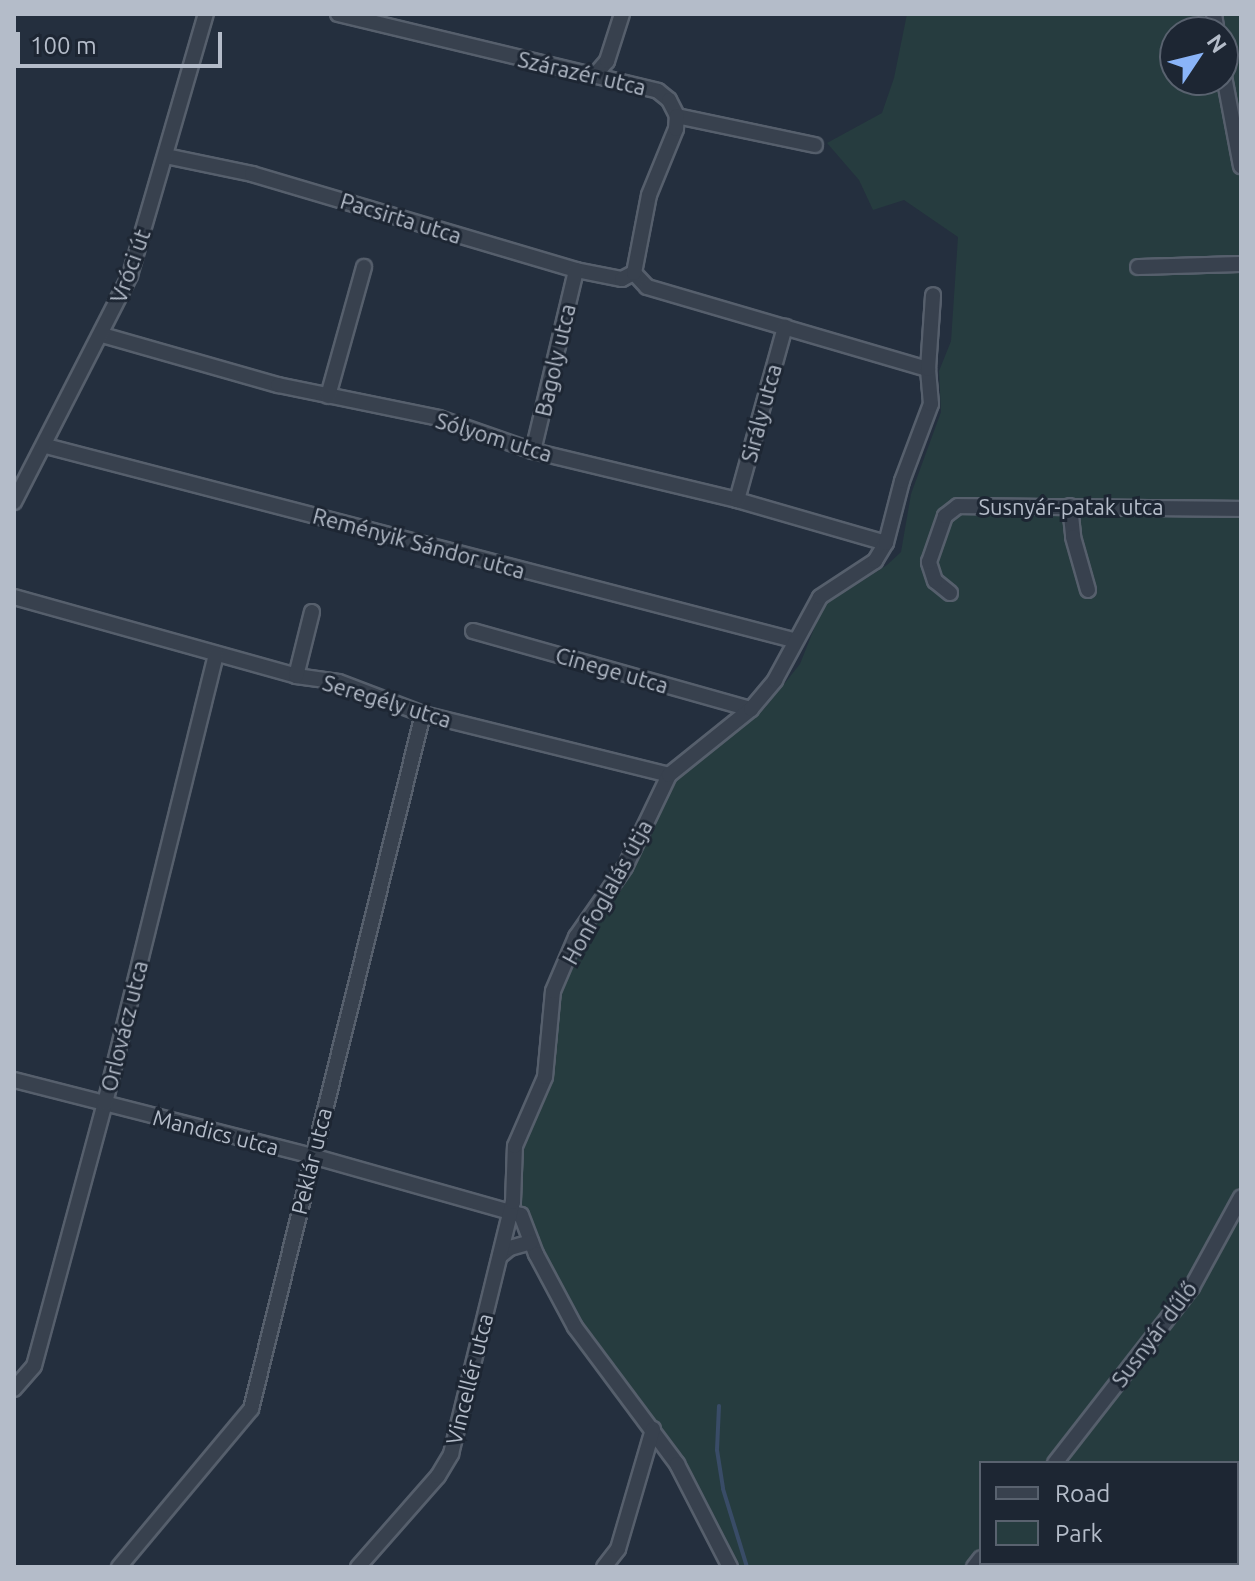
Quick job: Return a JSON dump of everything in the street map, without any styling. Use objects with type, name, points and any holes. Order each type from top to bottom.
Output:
[{"type":"street","name":"Vróci út","points":[[14,502],[46,446],[130,275],[206,14]]},
{"type":"street","name":"Szárazér utca","points":[[338,14],[658,91],[669,100],[677,116]]},
{"type":"street","points":[[594,76],[607,61],[622,14]]},
{"type":"street","points":[[1235,107],[1241,166]]},
{"type":"street","points":[[815,145],[677,116],[676,129],[649,195],[634,273],[647,287],[928,369]]},
{"type":"street","name":"Pacsirta utca","points":[[166,156],[252,174],[576,270],[622,279],[634,273]]},
{"type":"street","points":[[1138,267],[1241,264]]},
{"type":"street","points":[[328,396],[364,267]]},
{"type":"street","name":"Bagoly utca","points":[[533,451],[576,270]]},
{"type":"street","name":"Honfoglalás útja","points":[[511,1210],[515,1146],[545,1077],[553,991],[576,937],[629,859],[669,775],[751,709],[775,680],[793,640],[820,597],[875,561],[886,543],[902,481],[931,404],[928,369],[933,295]]},
{"type":"street","name":"Sirály utca","points":[[737,500],[785,327]]},
{"type":"street","name":"Sólyom utca","points":[[102,335],[278,385],[439,418],[533,451],[737,500],[886,543]]},
{"type":"street","name":"Reményik Sándor utca","points":[[46,446],[793,640]]},
{"type":"street","points":[[1070,506],[1073,537],[1088,590]]},
{"type":"street","name":"Susnyár-patak utca","points":[[950,593],[935,581],[929,562],[939,530],[952,508],[1070,506],[1241,509]]},
{"type":"street","name":"Seregély utca","points":[[14,597],[296,676],[339,682],[423,714],[669,775]]},
{"type":"street","points":[[296,676],[312,612]]},
{"type":"street","name":"Cinege utca","points":[[473,631],[751,709]]},
{"type":"street","name":"Orlovácz utca","points":[[14,1389],[34,1366],[105,1103],[216,655]]},
{"type":"street","name":"Peklár utca","points":[[119,1567],[251,1409],[423,714]]},
{"type":"street","name":"Mandics utca","points":[[14,1080],[511,1210]]},
{"type":"street","name":"Susnyár dűlő","points":[[1057,1461],[1192,1287],[1241,1197]]},
{"type":"street","points":[[511,1210],[521,1215],[531,1242],[575,1327],[677,1464],[730,1567]]},
{"type":"street","name":"Vincellér utca","points":[[358,1567],[438,1476],[451,1454],[511,1210]]},
{"type":"street","points":[[500,1256],[510,1248],[531,1242]]},
{"type":"street","points":[[604,1567],[618,1549],[653,1429]]},
{"type":"green space","points":[[907,14],[1241,14],[1241,1567],[730,1567],[677,1464],[596,1357],[513,1202],[515,1146],[545,1077],[553,991],[576,937],[672,786],[705,748],[764,709],[800,664],[823,606],[887,565],[901,552],[911,494],[941,412],[939,371],[951,341],[958,237],[904,200],[873,210],[859,180],[827,143],[882,113],[894,78]]},
{"type":"waterway","points":[[719,1406],[717,1450],[723,1489],[747,1567]]}]
